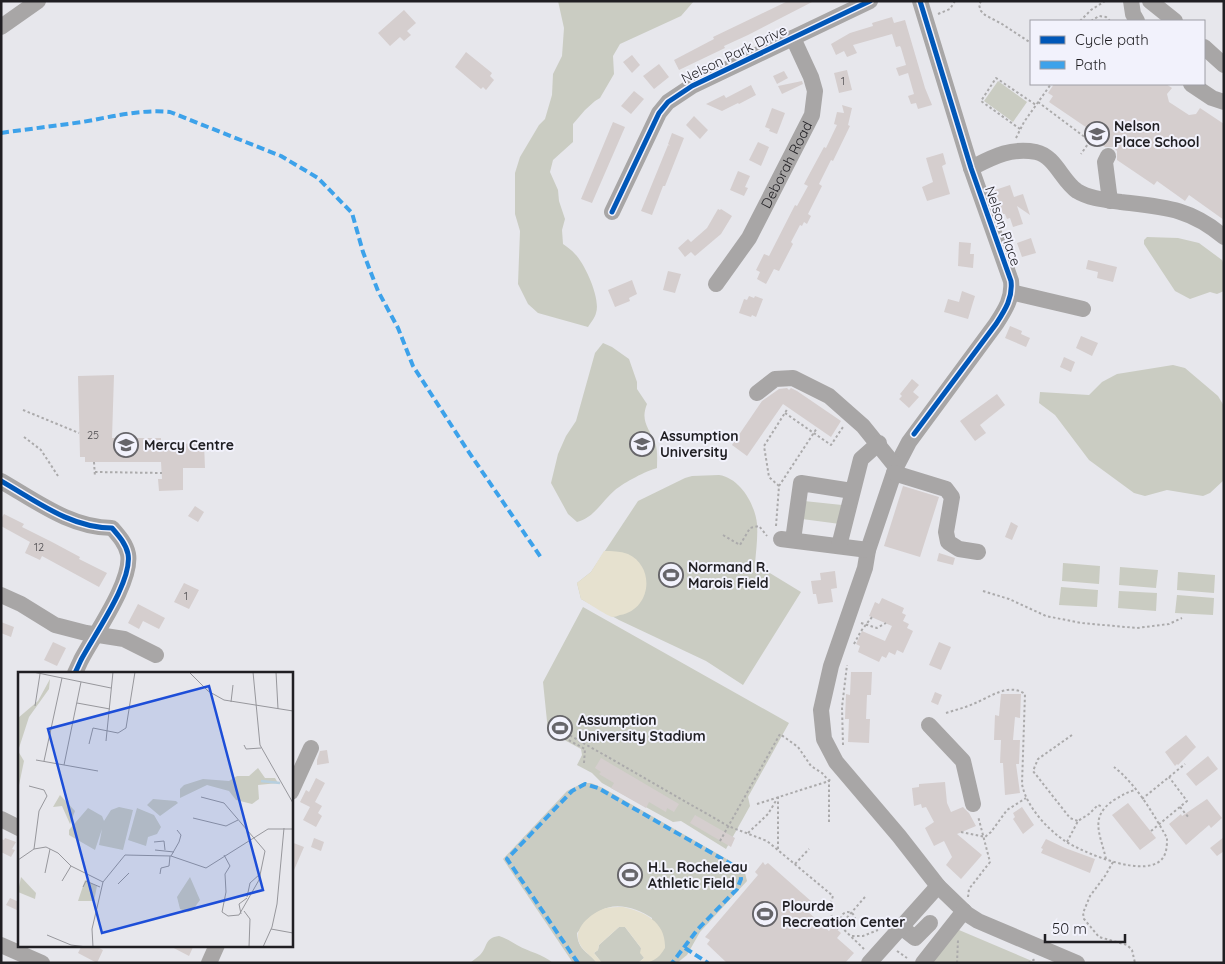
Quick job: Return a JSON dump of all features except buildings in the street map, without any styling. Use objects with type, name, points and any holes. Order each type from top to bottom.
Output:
[{"type":"street","points":[[1,27],[38,1]]},
{"type":"street","name":"Nelson Park Drive","points":[[612,212],[659,113],[668,102],[692,86],[870,1]]},
{"type":"street","name":"Nelson Place","points":[[920,1],[971,168],[1011,282],[1011,292]]},
{"type":"street","points":[[1131,1],[1137,20]]},
{"type":"street","points":[[1150,1],[1174,20]]},
{"type":"street","name":"Deborah Road","points":[[716,284],[749,238],[812,115],[816,91],[793,38]]},
{"type":"street","points":[[1205,48],[1224,65]]},
{"type":"street","points":[[1192,85],[1212,98],[1224,102]]},
{"type":"street","points":[[971,168],[1014,150],[1039,153],[1049,160],[1077,190],[1098,199],[1181,211],[1208,223],[1224,237]]},
{"type":"street","points":[[1108,156],[1105,162],[1110,201]]},
{"type":"street","points":[[1077,963],[978,922],[966,906],[938,886],[899,836],[838,765],[824,739],[821,720],[823,695],[831,666],[865,568],[868,550],[895,470],[914,434],[996,324],[1007,305],[1011,292],[1083,309]]},
{"type":"street","points":[[757,393],[775,379],[793,378],[829,396],[852,415],[878,443],[895,470],[946,489],[952,497],[946,532],[948,542],[959,549],[978,552]]},
{"type":"street","points":[[839,546],[861,458],[878,443]]},
{"type":"street","points":[[1,482],[70,520],[91,526],[112,528],[126,548],[128,567],[124,580],[76,672]]},
{"type":"street","points":[[852,491],[801,483],[787,540],[868,550]]},
{"type":"street","points":[[1,595],[21,604],[55,625],[124,640],[156,656]]},
{"type":"street","points":[[929,725],[962,761],[973,804]]},
{"type":"street","points":[[292,790],[311,748]]},
{"type":"street","points":[[1,819],[18,828]]},
{"type":"street","points":[[866,956],[901,927],[938,886]]},
{"type":"street","points":[[923,963],[966,906]]},
{"type":"street","points":[[901,927],[914,938],[930,923]]},
{"type":"street","points":[[1,945],[42,963]]},
{"type":"street","points":[[209,963],[218,946]]},
{"type":"path","points":[[932,16],[950,9],[955,1]]},
{"type":"path","points":[[981,1],[979,5],[985,15],[1030,42]]},
{"type":"path","points":[[1081,20],[1091,10],[1105,1]]},
{"type":"path","points":[[1093,20],[1100,16],[1106,17],[1109,20]]},
{"type":"path","points":[[1020,128],[980,102],[996,78],[1090,141],[1081,154]]},
{"type":"path","points":[[1014,150],[1020,128],[1050,85]]},
{"type":"path","points":[[779,486],[769,477],[764,446],[788,408]]},
{"type":"path","points":[[23,410],[79,433]]},
{"type":"path","points":[[785,413],[831,445],[852,415]]},
{"type":"path","points":[[24,437],[41,450],[58,476]]},
{"type":"path","points":[[94,462],[95,477]]},
{"type":"path","points":[[95,472],[162,473]]},
{"type":"path","points":[[723,535],[740,545],[750,528],[759,526],[773,545],[787,540]]},
{"type":"path","points":[[982,591],[1009,599],[1046,616],[1081,624],[1137,628],[1169,624],[1182,618]]},
{"type":"path","points":[[852,647],[860,630],[872,617]]},
{"type":"path","points":[[848,618],[877,628],[886,624]]},
{"type":"path","points":[[843,748],[842,707],[847,665]]},
{"type":"path","points":[[946,713],[974,704],[998,691],[1019,690],[1025,694],[1022,784],[1026,798],[1044,822],[1068,842],[1113,862],[1134,867],[1158,862],[1164,857],[1167,838],[1142,799],[1123,775],[1114,767]]},
{"type":"path","points":[[584,763],[585,749],[550,730],[552,725],[728,826],[767,841],[778,849],[833,896],[829,908],[830,913],[840,927],[852,936],[866,956]]},
{"type":"path","points":[[720,841],[780,734],[798,747],[811,766],[822,773],[829,781]]},
{"type":"path","points":[[1072,735],[1038,759],[1033,770],[1070,818],[1078,821]]},
{"type":"path","points":[[1142,799],[1185,764]]},
{"type":"path","points":[[828,824],[829,781],[832,774]]},
{"type":"path","points":[[1151,831],[1187,801],[1169,777]]},
{"type":"path","points":[[757,804],[829,781]]},
{"type":"path","points":[[1106,859],[1098,821],[1100,812],[1104,807],[1128,792],[1135,790]]},
{"type":"path","points":[[748,833],[768,814],[778,796]]},
{"type":"path","points":[[778,796],[778,849]]},
{"type":"path","points":[[984,838],[991,832],[1007,810],[1026,798]]},
{"type":"path","points":[[966,906],[969,889],[990,862],[973,804]]},
{"type":"path","points":[[1068,842],[1078,821],[1098,805],[1104,807]]},
{"type":"path","points":[[1180,807],[1189,818]]},
{"type":"path","points":[[961,832],[984,838]]},
{"type":"path","points":[[795,864],[808,849]]},
{"type":"path","points":[[1113,862],[1090,896],[1083,913],[1084,919],[1099,936],[1127,945],[1132,950],[1135,963]]},
{"type":"path","points":[[837,929],[865,897]]},
{"type":"path","points":[[843,923],[841,917],[843,914],[851,913]]},
{"type":"path","points":[[843,923],[849,925],[853,923],[854,919],[851,913]]},
{"type":"path","points":[[852,936],[863,936],[878,930]]},
{"type":"path","points":[[956,963],[958,938]]},
{"type":"path","points":[[892,946],[907,958]]},
{"type":"shaded area","points":[[558,1],[694,1],[681,16],[620,44],[613,56],[614,74],[600,98],[585,110],[573,124],[573,142],[553,160],[550,172],[558,190],[559,201],[565,219],[562,230],[563,244],[574,253],[583,265],[596,299],[595,315],[588,327],[538,313],[528,304],[518,284],[520,231],[515,214],[515,173],[520,157],[539,125],[545,119],[552,95],[553,74],[562,56],[564,28]]},
{"type":"shaded area","points":[[998,81],[1027,102],[1013,122],[984,101]]},
{"type":"shaded area","points":[[1147,237],[1178,238],[1199,243],[1222,260],[1224,265],[1224,291],[1217,294],[1210,292],[1190,299],[1175,291],[1144,244],[1144,240]]},
{"type":"shaded area","points":[[603,343],[629,359],[637,382],[637,389],[647,404],[644,415],[656,446],[657,468],[619,487],[593,513],[577,522],[568,514],[551,483],[558,454],[566,436],[576,421],[595,353]]},
{"type":"shaded area","points":[[1173,365],[1185,368],[1218,396],[1224,406],[1224,480],[1210,493],[1203,496],[1167,490],[1145,496],[1134,493],[1089,460],[1055,415],[1039,403],[1040,392],[1089,395],[1102,382],[1117,374]]},
{"type":"shaded area","name":"Normand R. Marois Field","points":[[719,475],[734,481],[750,500],[756,516],[757,544],[755,564],[801,592],[743,685],[706,661],[619,620],[581,599],[577,583],[591,572],[638,501],[685,478]]},
{"type":"shaded area","points":[[804,501],[842,505],[840,524],[802,519]]},
{"type":"shaded area","points":[[1063,563],[1100,566],[1099,584],[1062,581]]},
{"type":"shaded area","points":[[1120,567],[1158,570],[1156,588],[1119,585]]},
{"type":"shaded area","points":[[1178,572],[1215,575],[1214,593],[1177,590]]},
{"type":"shaded area","points":[[1061,587],[1098,590],[1097,607],[1059,605]]},
{"type":"shaded area","points":[[1119,591],[1157,593],[1156,611],[1118,608]]},
{"type":"shaded area","points":[[1177,595],[1214,598],[1213,615],[1175,613]]},
{"type":"shaded area","points":[[583,607],[789,723],[748,797],[750,806],[726,849],[681,821],[673,822],[602,783],[592,773],[577,765],[582,755],[581,749],[548,731],[543,682]]},
{"type":"shaded area","name":"H.L. Rocheleau Athletic Field","points":[[583,783],[591,783],[603,788],[744,869],[747,881],[700,932],[687,955],[677,963],[647,963],[650,962],[652,918],[640,911],[612,906],[600,911],[577,933],[581,947],[597,963],[573,963],[503,859],[567,791]]},
{"type":"shaded area","points":[[619,927],[625,927],[641,948],[644,958],[638,963],[602,963],[594,953],[598,950],[599,945]]},
{"type":"shaded area","points":[[959,930],[1032,961],[1031,963],[916,963]]},
{"type":"shaded area","points":[[499,936],[545,957],[553,963],[470,963],[480,955],[491,939]]},
{"type":"sand","points":[[604,551],[628,554],[637,560],[643,568],[646,578],[644,597],[638,605],[630,611],[614,617],[581,599],[577,583],[591,572]]},
{"type":"sand","points":[[623,907],[646,915],[653,920],[662,931],[665,948],[654,960],[638,963],[644,958],[640,953],[641,948],[625,927],[619,927],[599,945],[598,950],[594,953],[602,963],[597,963],[579,942],[578,936],[581,926],[595,913],[606,908]]},
{"type":"marked path","points":[[1,133],[137,113],[170,112],[281,156],[318,178],[352,213],[363,252],[378,291],[398,328],[413,366],[466,448],[542,559]]},
{"type":"marked path","points":[[578,963],[507,859],[572,791],[585,784],[598,788],[740,869],[741,879],[737,889],[698,929],[672,963]]},
{"type":"marked path","points":[[685,948],[708,963]]},
{"type":"cycle path","points":[[612,212],[659,113],[668,102],[692,86],[870,1]]},
{"type":"cycle path","points":[[914,434],[996,324],[1008,304],[1011,293],[1011,281],[971,168],[920,1]]},
{"type":"cycle path","points":[[1,481],[41,505],[68,518],[97,527],[112,528],[122,540],[127,550],[128,565],[119,593],[75,672]]},
{"type":"place","name":"Nelson Place School","points":[[1097,134]]},
{"type":"place","name":"Assumption University","points":[[642,444]]},
{"type":"place","name":"Mercy Centre","points":[[126,445]]},
{"type":"place","name":"Normand R. Marois Field","points":[[671,575]]},
{"type":"place","name":"Assumption University Stadium","points":[[560,728]]},
{"type":"place","name":"H.L. Rocheleau Athletic Field","points":[[630,875]]},
{"type":"place","name":"Plourde Recreation Center","points":[[765,914]]}]
